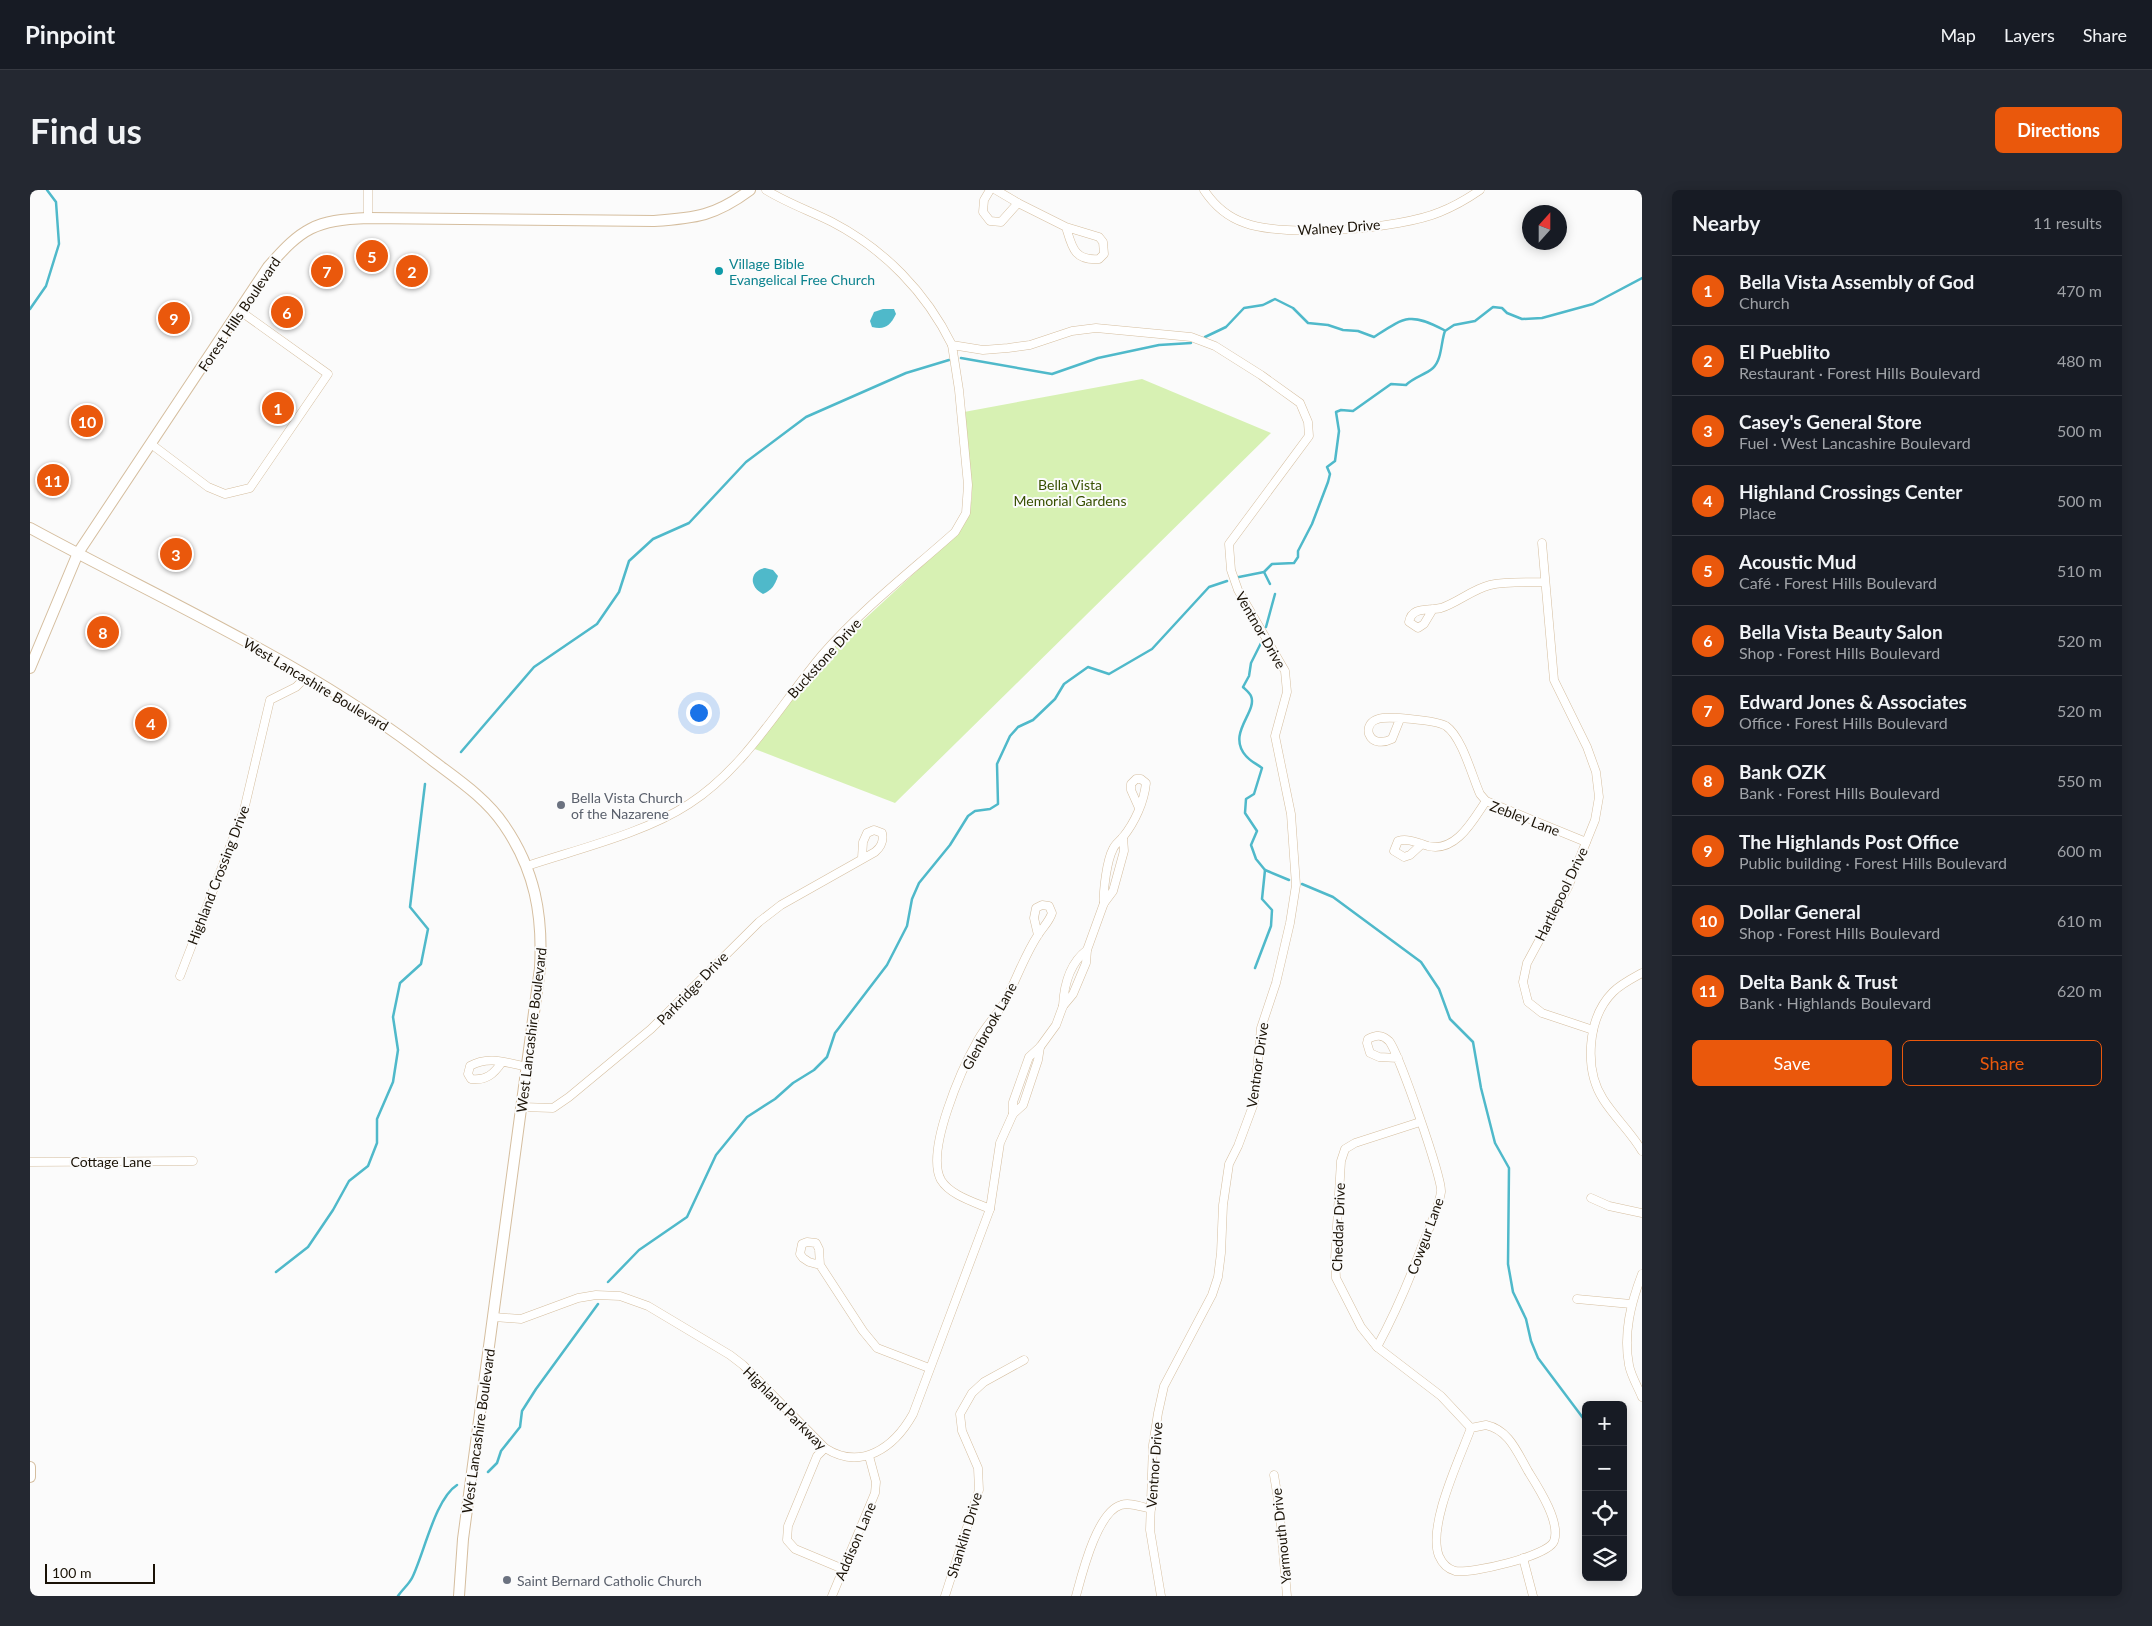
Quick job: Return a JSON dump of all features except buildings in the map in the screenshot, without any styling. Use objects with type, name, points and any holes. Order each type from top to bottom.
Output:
[{"type":"main road","name":"Forest Hills Boulevard","points":[[30,668],[78,553],[268,267],[290,242],[306,230],[326,222],[368,218],[654,221],[696,218],[720,210],[750,190]]},
{"type":"main road","name":"West Lancashire Boulevard","points":[[30,528],[270,653],[412,744],[489,805],[505,825],[527,866],[539,909],[542,941],[522,1107],[463,1539],[459,1596]]},
{"type":"main road","points":[[30,1467],[30,1477]]},
{"type":"street","points":[[368,190],[368,218]]},
{"type":"street","points":[[766,190],[850,233],[896,267],[939,319],[952,345]]},
{"type":"street","points":[[990,190],[984,200],[983,212],[990,221],[1001,222],[1018,203]]},
{"type":"street","points":[[996,190],[1066,227],[1099,237],[1103,242],[1104,254],[1099,259],[1090,260],[1077,254],[1066,227]]},
{"type":"street","name":"Walney Drive","points":[[1204,190],[1228,216],[1245,224],[1302,231],[1410,221],[1439,213],[1464,201],[1480,190]]},
{"type":"street","points":[[151,444],[208,486],[225,494],[250,488],[328,374],[240,311]]},
{"type":"street","name":"Ventnor Drive","points":[[952,345],[983,350],[1008,348],[1030,345],[1072,331],[1096,328],[1191,337],[1214,346],[1300,403],[1308,422],[1309,436],[1229,544],[1231,570],[1238,590],[1285,672],[1287,692],[1275,736],[1291,814],[1296,885],[1290,923],[1276,983],[1260,1028],[1254,1103],[1238,1146],[1229,1164],[1223,1205],[1218,1277],[1212,1295],[1164,1386],[1158,1413],[1154,1445],[1150,1530],[1161,1596]]},
{"type":"street","name":"Buckstone Drive","points":[[527,866],[623,835],[660,820],[707,792],[738,760],[800,681],[845,629],[955,532],[966,513],[968,485],[959,390],[952,345]]},
{"type":"street","name":"Hartlepool Drive","points":[[1542,543],[1554,680],[1587,747],[1596,772],[1599,797],[1594,820],[1568,887],[1527,963],[1523,982],[1528,1002],[1542,1013],[1593,1030]]},
{"type":"street","points":[[1433,609],[1442,608],[1463,596],[1491,585],[1545,582]]},
{"type":"street","name":"Highland Crossing Drive","points":[[180,976],[244,810],[270,700],[296,688],[307,676]]},
{"type":"street","points":[[1400,719],[1431,721],[1446,726],[1457,739],[1480,794],[1486,801]]},
{"type":"street","name":"Zebley Lane","points":[[1422,844],[1436,848],[1453,842],[1463,834],[1486,801],[1586,842]]},
{"type":"street","points":[[869,1456],[892,1442],[907,1425],[912,1414],[990,1209],[1000,1144],[1013,1114],[1013,1102],[1029,1058],[1040,1047],[1056,1025],[1064,1006],[1073,994],[1086,963],[1087,950],[1104,903],[1113,891],[1124,851],[1123,837],[1132,824],[1139,808]]},
{"type":"street","name":"Parkridge Drive","points":[[522,1107],[553,1108],[569,1097],[651,1029],[759,922],[781,905],[862,858]]},
{"type":"street","name":"Glenbrook Lane","points":[[990,1209],[953,1192],[942,1181],[937,1169],[941,1128],[956,1087],[978,1040],[1003,1004],[1038,935]]},
{"type":"street","points":[[1642,972],[1613,992],[1602,1007],[1593,1030],[1591,1061],[1595,1082],[1603,1099],[1633,1136],[1642,1151]]},
{"type":"street","points":[[1398,1058],[1420,1122]]},
{"type":"street","points":[[502,1062],[527,1067]]},
{"type":"street","name":"Cheddar Drive","points":[[1420,1122],[1355,1143],[1345,1150],[1341,1161],[1335,1259],[1336,1278],[1361,1327],[1377,1347],[1441,1396],[1471,1428]]},
{"type":"street","name":"Cowgur Lane","points":[[1377,1347],[1398,1309],[1436,1212],[1442,1190],[1437,1168],[1420,1122]]},
{"type":"street","name":"Cottage Lane","points":[[30,1162],[193,1161]]},
{"type":"street","points":[[1591,1198],[1609,1206],[1642,1214]]},
{"type":"street","points":[[820,1265],[876,1348],[929,1368]]},
{"type":"street","points":[[1642,1274],[1631,1304],[1626,1340],[1629,1367],[1642,1397]]},
{"type":"street","name":"Highland Parkway","points":[[494,1317],[521,1319],[578,1298],[596,1295],[620,1296],[648,1306],[730,1355],[825,1448],[834,1454],[852,1458],[869,1456]]},
{"type":"street","points":[[1577,1299],[1631,1304]]},
{"type":"street","name":"Shanklin Drive","points":[[945,1596],[979,1490],[978,1468],[962,1431],[960,1414],[972,1393],[984,1382],[1024,1360]]},
{"type":"street","points":[[1486,1425],[1496,1427],[1504,1432],[1544,1499],[1554,1523],[1556,1531],[1552,1545],[1548,1549],[1523,1558],[1463,1572],[1445,1566],[1439,1555],[1438,1527],[1443,1504],[1471,1428],[1486,1425]]},
{"type":"street","points":[[825,1448],[817,1456],[788,1526],[787,1540],[796,1549],[843,1569]]},
{"type":"street","name":"Addison Lane","points":[[832,1596],[875,1493],[876,1482],[869,1456]]},
{"type":"street","name":"Yarmouth Drive","points":[[1274,1475],[1279,1505],[1287,1596]]},
{"type":"street","points":[[1076,1596],[1095,1539],[1108,1513],[1119,1505],[1124,1504],[1151,1509]]},
{"type":"street","points":[[1523,1558],[1533,1596]]},
{"type":"green space","name":"Bella Vista Memorial Gardens","points":[[1142,379],[1271,433],[895,803],[752,748],[829,652],[960,531],[971,504],[972,495],[964,412]]},
{"type":"water","points":[[883,309],[894,309],[896,314],[894,318],[887,326],[880,328],[872,327],[870,321],[874,312]]},
{"type":"water","points":[[765,568],[773,570],[778,576],[773,587],[763,594],[755,587],[753,580],[756,572]]},
{"type":"waterway","points":[[30,309],[46,286],[59,244],[56,202],[47,190]]},
{"type":"waterway","points":[[1239,577],[1264,572],[1272,564],[1294,563],[1312,524],[1328,482],[1330,474],[1327,467],[1335,461],[1339,431],[1336,412],[1341,410],[1353,411],[1391,384],[1406,385],[1433,368],[1440,355],[1445,331],[1454,325],[1475,321],[1493,307],[1502,308],[1507,313],[1522,319],[1542,318],[1593,304],[1642,278]]},
{"type":"waterway","points":[[1205,337],[1226,327],[1244,308],[1263,305],[1275,299],[1293,308],[1308,323],[1358,331],[1374,337],[1393,325],[1408,319],[1433,324],[1444,330]]},
{"type":"waterway","points":[[961,358],[1052,374],[1098,358],[1159,345],[1191,343]]},
{"type":"waterway","points":[[461,752],[534,667],[597,624],[619,592],[629,561],[653,539],[689,523],[746,462],[806,417],[906,373],[949,360]]},
{"type":"waterway","points":[[1264,572],[1270,584]]},
{"type":"waterway","points":[[608,1282],[639,1250],[687,1217],[716,1155],[747,1117],[814,1070],[827,1057],[835,1033],[887,965],[907,926],[912,899],[919,883],[950,845],[968,816],[975,811],[990,809],[998,804],[997,764],[1010,736],[1018,727],[1033,720],[1055,699],[1064,684],[1088,667],[1109,674],[1152,649],[1209,587],[1227,581]]},
{"type":"waterway","points":[[1266,627],[1275,594]]},
{"type":"waterway","points":[[1255,968],[1271,926],[1272,910],[1262,899],[1265,870],[1256,859],[1251,845],[1257,831],[1245,813],[1246,799],[1254,794],[1262,768],[1246,756],[1239,739],[1252,702],[1250,695],[1243,687],[1249,676],[1251,663],[1262,641]]},
{"type":"waterway","points":[[276,1272],[308,1247],[333,1210],[349,1181],[368,1166],[377,1143],[377,1119],[393,1082],[398,1050],[393,1017],[400,983],[421,964],[428,929],[410,907],[425,784]]},
{"type":"waterway","points":[[1265,870],[1289,880]]},
{"type":"waterway","points":[[1302,884],[1333,897],[1421,962],[1439,989],[1450,1019],[1473,1042],[1481,1088],[1495,1143],[1509,1168],[1508,1264],[1513,1292],[1526,1319],[1531,1341],[1538,1358],[1582,1417]]},
{"type":"waterway","points":[[488,1472],[497,1463],[501,1451],[520,1427],[522,1411],[536,1389],[598,1304]]},
{"type":"waterway","points":[[398,1596],[412,1578],[442,1502],[457,1485]]},
{"type":"place","name":"Acoustic Mud","points":[[372,256]]},
{"type":"place","name":"Edward Jones & Associates","points":[[327,271]]},
{"type":"place","name":"El Pueblito","points":[[412,271]]},
{"type":"place","name":"Village Bible Evangelical Free Church","points":[[719,271]]},
{"type":"place","name":"Bella Vista Beauty Salon","points":[[287,312]]},
{"type":"place","name":"The Highlands Post Office","points":[[174,318]]},
{"type":"place","name":"Bella Vista Assembly of God","points":[[278,408]]},
{"type":"place","name":"Dollar General","points":[[87,421]]},
{"type":"place","name":"Delta Bank & Trust","points":[[53,480]]},
{"type":"place","name":"Casey's General Store","points":[[176,554]]},
{"type":"place","name":"Bank OZK","points":[[103,632]]},
{"type":"place","name":"Highland Crossings Center","points":[[151,723]]},
{"type":"place","name":"Bella Vista Church of the Nazarene","points":[[561,805]]},
{"type":"place","name":"Saint Bernard Catholic Church","points":[[507,1580]]}]
